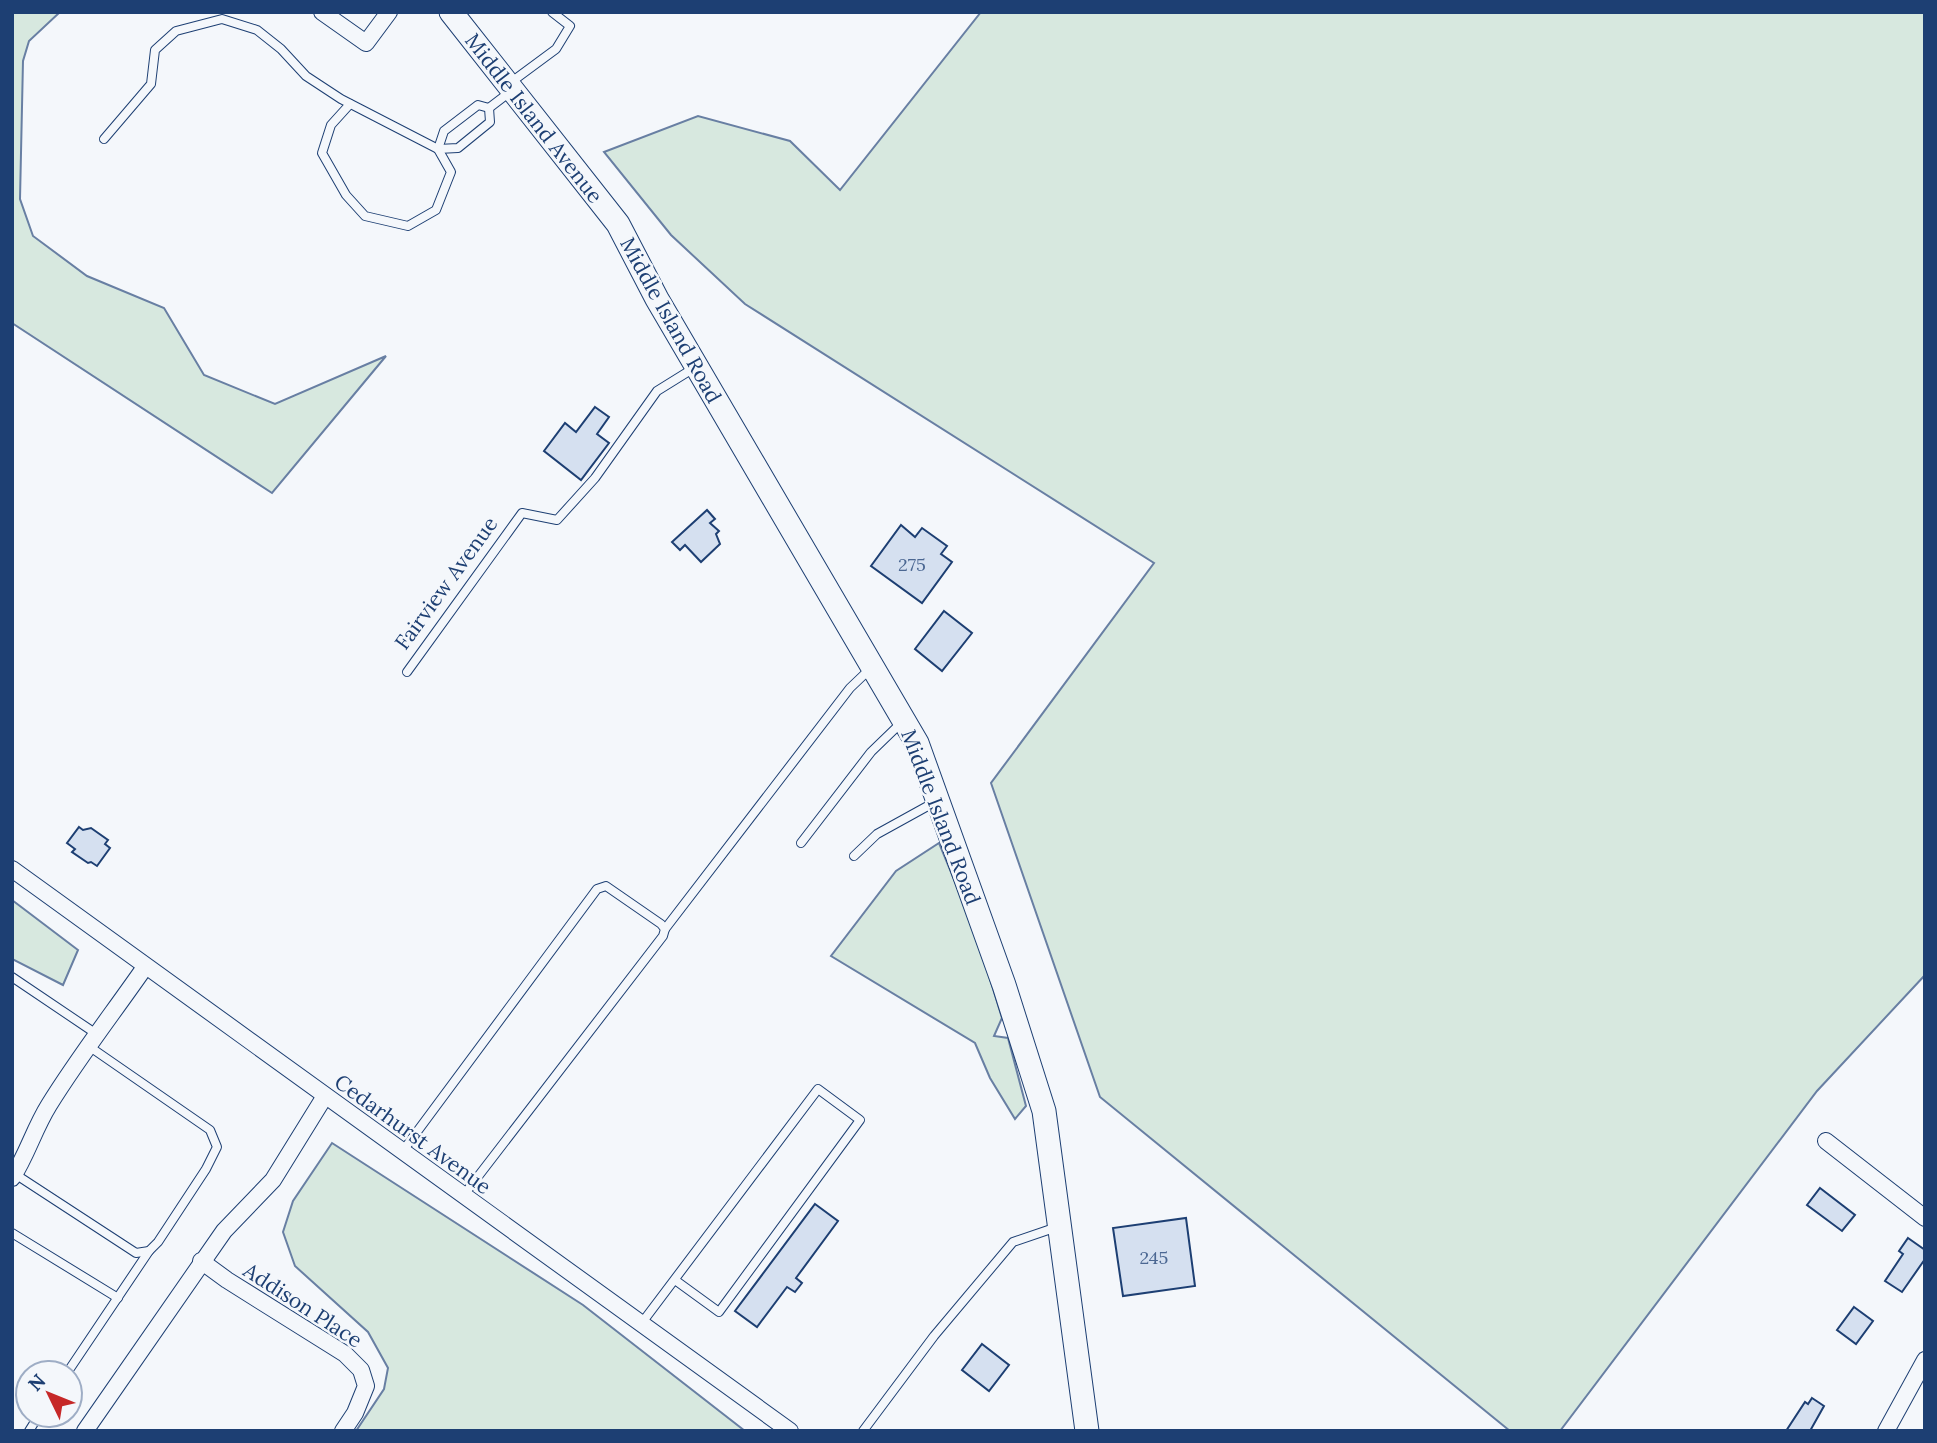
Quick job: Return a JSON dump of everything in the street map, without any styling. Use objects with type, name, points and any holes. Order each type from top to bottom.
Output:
[{"type":"street","points":[[322,12],[366,43],[389,12]]},
{"type":"street","name":"Middle Island Avenue","points":[[453,13],[618,224]]},
{"type":"street","name":"Middle Island Road","points":[[618,224],[657,299],[917,743],[1004,985],[1044,1111],[1087,1431]]},
{"type":"street","name":"Cedarhurst Avenue","points":[[12,869],[790,1431]]},
{"type":"street","points":[[13,1176],[48,1106],[145,967]]},
{"type":"street","points":[[85,1431],[201,1261],[224,1231],[273,1180],[325,1096]]},
{"type":"street","points":[[1826,1141],[1925,1218]]},
{"type":"street","name":"Addison Place","points":[[201,1261],[226,1280],[345,1354],[361,1370],[366,1386],[355,1413],[343,1431]]},
{"type":"street","points":[[1886,1431],[1925,1360]]},
{"type":"lane","points":[[489,108],[556,49],[570,26],[552,12]]},
{"type":"lane","points":[[104,139],[151,85],[155,50],[176,31],[222,19],[257,30],[281,49],[306,76],[351,104],[438,149],[458,148],[490,122],[489,108]]},
{"type":"lane","points":[[351,104],[331,125],[322,153],[346,195],[365,216],[408,226],[436,210],[450,172],[438,149],[444,131],[478,104],[489,108]]},
{"type":"lane","name":"Fairview Avenue","points":[[407,672],[522,513],[556,520],[595,478],[657,391],[697,366]]},
{"type":"lane","points":[[464,1196],[842,699],[873,667]]},
{"type":"lane","points":[[801,843],[871,752],[904,720]]},
{"type":"lane","points":[[854,856],[877,834],[938,800]]},
{"type":"lane","points":[[402,1152],[597,889],[606,886],[665,929]]},
{"type":"lane","points":[[12,977],[211,1130],[217,1147],[206,1169],[158,1242],[149,1251],[77,1359]]},
{"type":"lane","points":[[641,1324],[818,1089],[860,1120],[719,1312],[675,1280]]},
{"type":"lane","points":[[13,1176],[136,1252],[149,1251]]},
{"type":"lane","points":[[863,1431],[934,1336],[1013,1242],[1060,1226]]},
{"type":"lane","points":[[12,1233],[118,1298]]},
{"type":"shaded area","points":[[12,12],[60,12],[29,41],[23,61],[20,199],[33,236],[87,276],[164,308],[204,375],[275,404],[386,356],[272,493],[12,323]]},
{"type":"shaded area","points":[[981,12],[1925,12],[1925,975],[1817,1091],[1560,1431],[1510,1431],[1100,1097],[991,783],[1154,563],[745,304],[671,235],[604,152],[698,116],[790,141],[840,190]]},
{"type":"shaded area","points":[[939,843],[975,930],[1002,1018],[994,1036],[1008,1038],[1026,1106],[1015,1119],[990,1078],[975,1043],[831,956],[896,871]]},
{"type":"shaded area","points":[[12,900],[78,950],[63,985],[12,959]]},
{"type":"shaded area","points":[[332,1143],[583,1305],[745,1431],[356,1431],[384,1389],[388,1368],[368,1332],[295,1266],[283,1232],[293,1201]]},
{"type":"building","points":[[595,407],[609,417],[597,434],[609,443],[581,480],[544,451],[565,423],[576,432]]},
{"type":"building","points":[[707,510],[715,519],[710,523],[719,531],[716,534],[720,544],[701,562],[685,545],[680,550],[672,542]]},
{"type":"building","points":[[901,525],[915,537],[922,528],[947,546],[941,554],[952,562],[922,603],[871,566]]},
{"type":"building","points":[[944,611],[972,633],[942,671],[915,649]]},
{"type":"building","points":[[79,827],[83,830],[91,828],[108,840],[105,844],[110,848],[97,866],[72,852],[75,849],[67,843]]},
{"type":"building","points":[[1820,1188],[1855,1215],[1842,1231],[1807,1205]]},
{"type":"building","points":[[815,1204],[838,1221],[796,1278],[802,1283],[795,1292],[787,1287],[757,1327],[735,1311]]},
{"type":"building","points":[[1186,1218],[1195,1286],[1123,1296],[1113,1228]]},
{"type":"building","points":[[1908,1238],[1925,1250],[1925,1259],[1902,1292],[1885,1281],[1903,1254],[1899,1251]]},
{"type":"building","points":[[1854,1307],[1873,1321],[1856,1344],[1837,1330]]},
{"type":"building","points":[[982,1344],[1009,1365],[989,1391],[962,1370]]},
{"type":"building","points":[[1812,1398],[1824,1406],[1810,1431],[1786,1431],[1805,1402],[1808,1404]]}]
